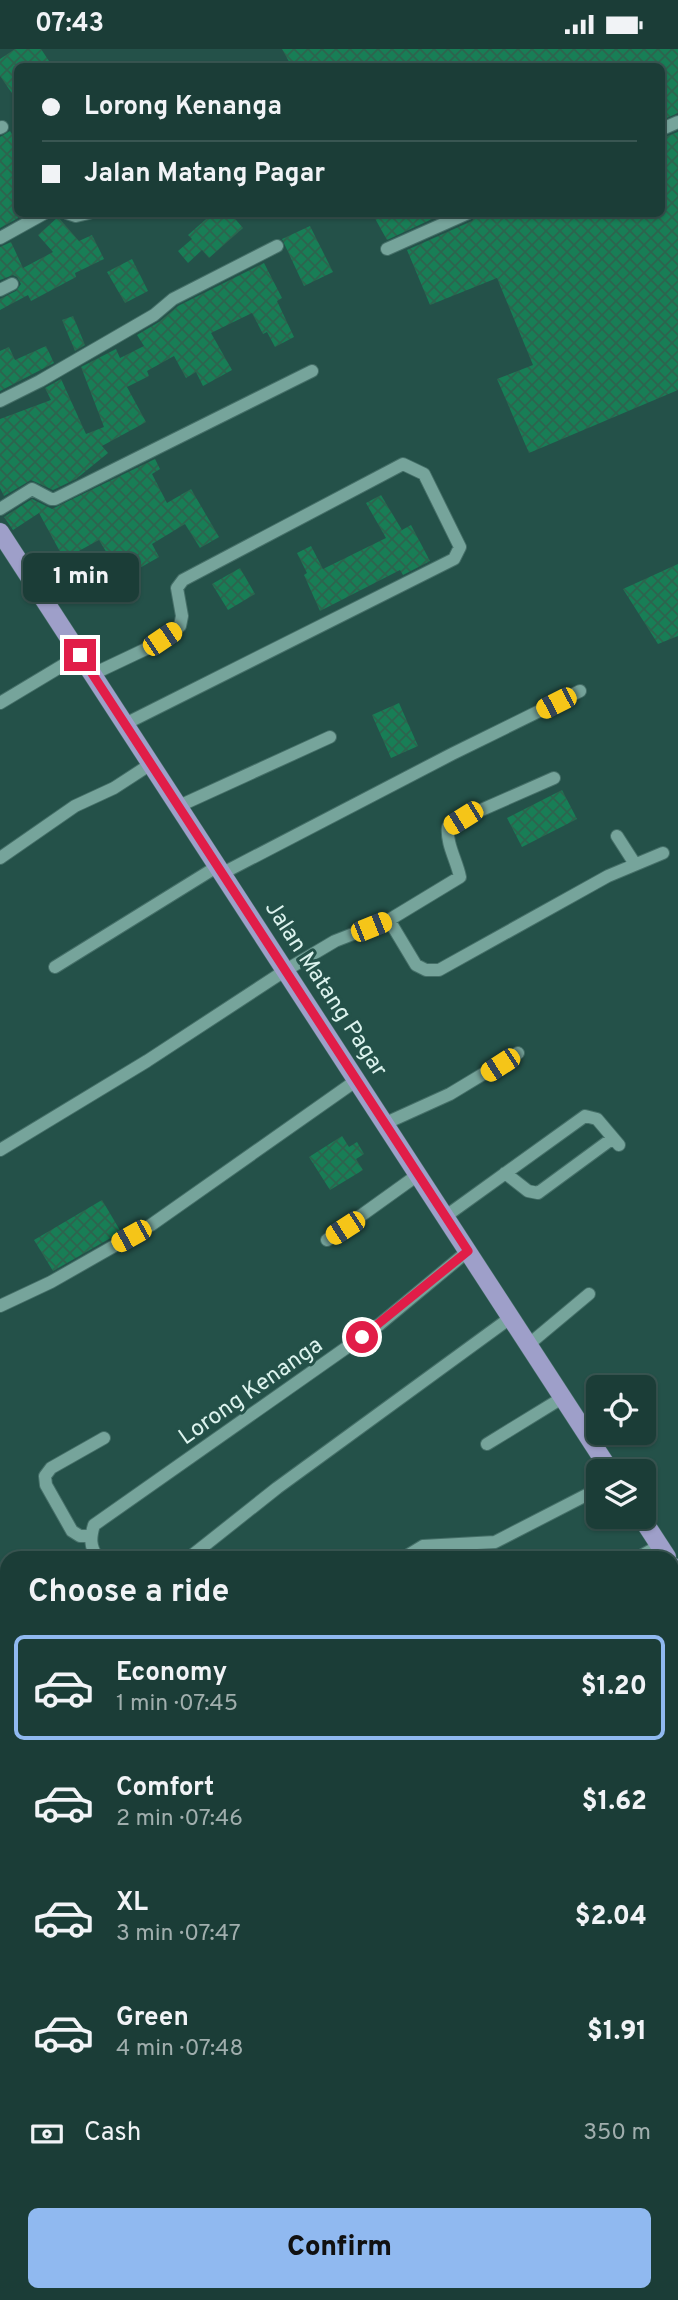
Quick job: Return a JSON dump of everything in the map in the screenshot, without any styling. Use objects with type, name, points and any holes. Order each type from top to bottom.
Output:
[{"type":"main road","name":"Jalan Matang Pagar","points":[[0,532],[602,1459]]},
{"type":"main road","points":[[649,1529],[662,1551]]},
{"type":"street","points":[[0,237],[38,217]]},
{"type":"street","points":[[387,249],[459,217]]},
{"type":"street","points":[[0,401],[154,315],[173,299],[278,246]]},
{"type":"street","points":[[0,509],[32,489],[55,499],[312,371]]},
{"type":"street","points":[[93,674],[148,648],[180,626],[182,616],[177,588],[183,580],[403,464],[424,474],[460,547],[454,559],[125,724]]},
{"type":"street","points":[[0,703],[80,655]]},
{"type":"street","points":[[55,967],[220,870],[580,691]]},
{"type":"street","points":[[179,806],[330,737]]},
{"type":"street","points":[[0,857],[75,806],[114,788],[151,764]]},
{"type":"street","points":[[0,1150],[147,1061],[286,970],[335,941],[389,919],[460,877],[447,837],[448,827],[554,778]]},
{"type":"street","points":[[617,836],[635,864]]},
{"type":"street","points":[[389,919],[416,965],[426,970],[439,970],[608,876],[663,853]]},
{"type":"street","points":[[386,1123],[461,1088],[518,1053]]},
{"type":"street","points":[[0,1306],[51,1282],[151,1225],[358,1080]]},
{"type":"street","points":[[446,1216],[505,1173],[585,1116],[597,1119],[616,1142],[538,1193],[528,1191],[505,1173]]},
{"type":"street","points":[[327,1240],[419,1174]]},
{"type":"street","name":"Lorong Kenanga","points":[[91,1536],[94,1525],[380,1324],[468,1251]]},
{"type":"street","points":[[528,1345],[589,1294]]},
{"type":"street","points":[[198,1551],[277,1488],[510,1318]]},
{"type":"street","points":[[487,1444],[562,1398]]},
{"type":"street","points":[[93,1551],[91,1536],[80,1536],[72,1531],[46,1485],[45,1476],[51,1468],[104,1438]]},
{"type":"street","points":[[415,1551],[423,1546],[495,1542],[586,1495]]},
{"type":"building","points":[[15,49],[41,49],[50,63],[14,63],[14,96],[0,76],[0,59]]},
{"type":"building","points":[[282,49],[678,49],[678,113],[665,119],[665,63],[290,63]]},
{"type":"building","points":[[10,131],[14,138],[14,217],[18,218],[0,228],[0,137]]},
{"type":"building","points":[[678,132],[678,390],[529,453],[497,379],[533,365],[497,278],[430,305],[407,250],[472,221],[474,217],[665,217],[665,137]]},
{"type":"building","points":[[58,217],[79,241],[92,235],[104,259],[75,273],[76,277],[31,301],[28,295],[0,310],[0,299],[16,291],[21,284],[13,275],[0,280],[0,247],[11,242],[23,268],[53,252],[38,235]]},
{"type":"building","points":[[208,217],[233,217],[243,228],[209,258],[202,250],[188,263],[178,251],[192,239],[188,235]]},
{"type":"building","points":[[374,217],[436,217],[387,240]]},
{"type":"building","points":[[310,226],[333,272],[304,286],[282,239]]},
{"type":"building","points":[[132,259],[148,291],[125,303],[107,272]]},
{"type":"building","points":[[264,263],[282,298],[277,301],[294,337],[275,347],[267,332],[263,334],[252,313],[211,333],[232,370],[203,386],[196,372],[186,378],[174,356],[147,371],[149,376],[127,387],[146,422],[102,446],[108,453],[76,479],[53,490],[31,480],[4,496],[0,488],[0,419],[51,400],[45,388],[61,379],[86,434],[104,427],[81,367],[116,349],[120,358],[144,346],[137,335],[178,306]]},
{"type":"building","points":[[73,316],[85,345],[75,351],[62,320]]},
{"type":"building","points":[[46,346],[54,363],[0,391],[0,351],[9,347],[15,360]]},
{"type":"building","points":[[155,459],[160,469],[152,474],[167,503],[191,489],[219,537],[200,548],[185,524],[152,544],[159,557],[122,578],[99,540],[64,559],[39,513],[13,530],[4,517],[32,499],[52,509]]},
{"type":"building","points":[[381,495],[402,530],[411,525],[430,561],[403,575],[400,570],[320,611],[297,553],[311,546],[323,569],[386,538],[366,503]]},
{"type":"building","points":[[678,564],[678,636],[658,644],[623,589]]},
{"type":"building","points":[[240,568],[255,594],[228,610],[212,584]]},
{"type":"building","points":[[399,703],[418,746],[391,758],[372,715]]},
{"type":"building","points":[[562,790],[577,819],[522,847],[507,818]]},
{"type":"building","points":[[342,1136],[349,1147],[357,1142],[364,1154],[356,1159],[363,1170],[330,1190],[309,1157]]},
{"type":"building","points":[[102,1200],[121,1232],[53,1271],[34,1240]]},
{"type":"route","points":[[80,655],[468,1251],[362,1337]]}]
